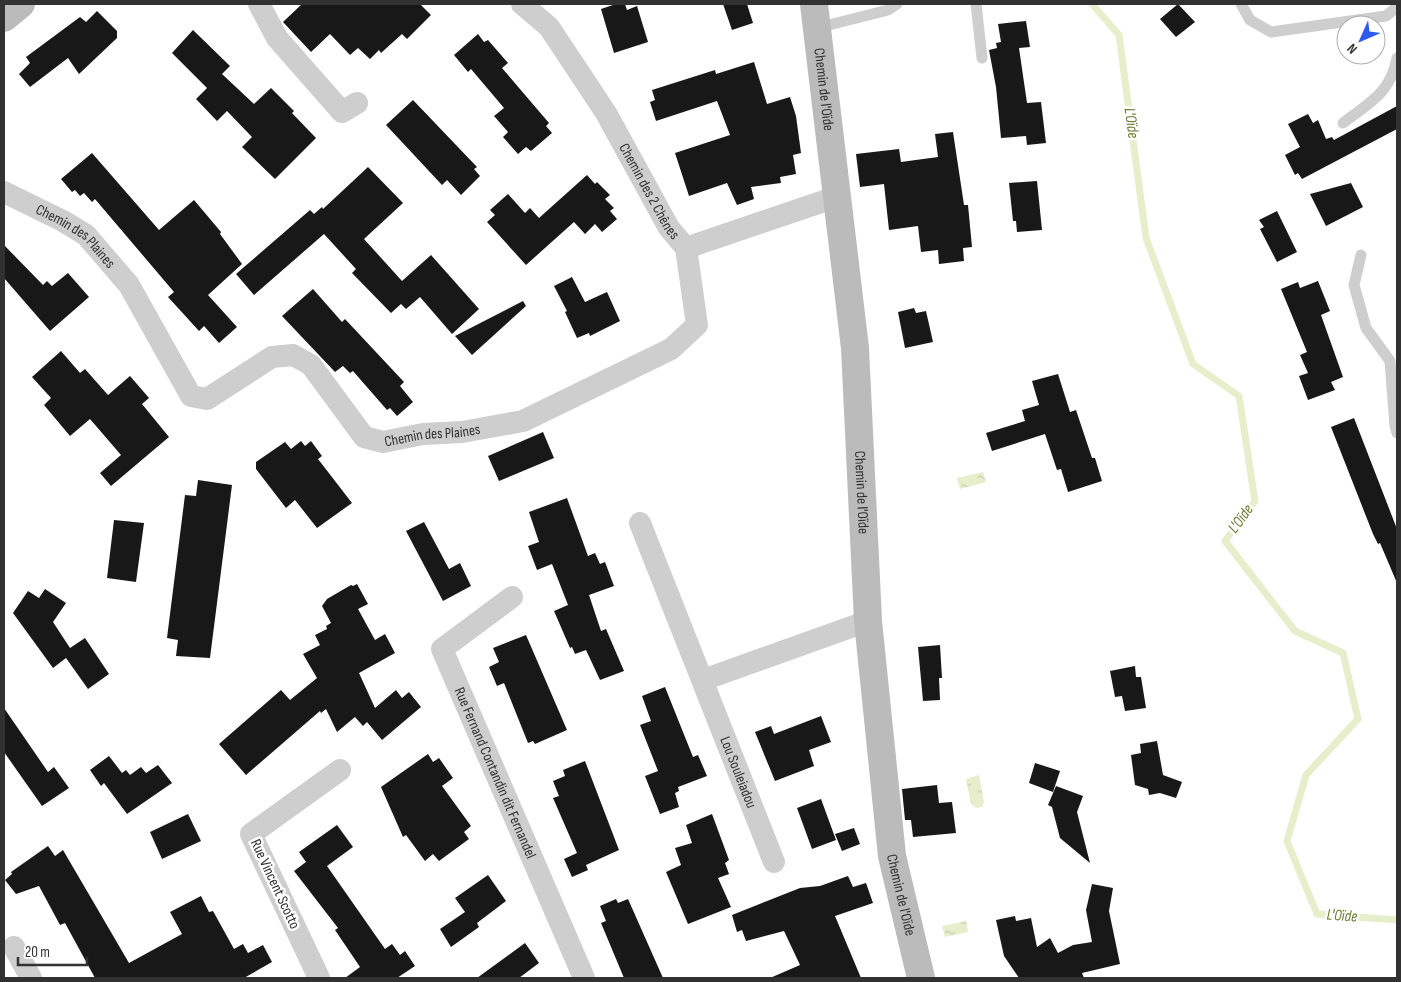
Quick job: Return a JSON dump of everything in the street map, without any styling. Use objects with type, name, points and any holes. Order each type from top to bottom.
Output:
[{"type":"street","points":[[4,18],[22,4]]},
{"type":"street","points":[[259,4],[277,38],[342,112],[357,103]]},
{"type":"street","name":"Chemin des 2 Chênes","points":[[522,4],[549,27],[606,113],[669,228],[686,248],[836,197]]},
{"type":"street","name":"Chemin de l'Oïde","points":[[815,16],[855,348],[868,621],[892,856],[921,978]]},
{"type":"street","name":"Chemin des Plaines","points":[[4,192],[63,221],[86,235],[129,286],[191,396],[207,399],[272,357],[293,356],[311,365],[364,437],[383,442],[423,434],[462,432],[523,422],[670,349],[697,325],[686,248]]},
{"type":"street","name":"Lou Souleiadou","points":[[640,523],[774,862]]},
{"type":"street","name":"Rue Fernand Contandin dit Fernandel","points":[[512,597],[442,649],[583,978]]},
{"type":"street","points":[[703,680],[868,621]]},
{"type":"street","name":"Rue Vincent Scotto","points":[[319,978],[251,834],[340,770]]},
{"type":"street","points":[[14,947],[31,978]]},
{"type":"lane","points":[[815,16],[888,10],[897,4]]},
{"type":"lane","points":[[976,4],[982,58]]},
{"type":"lane","points":[[1241,4],[1250,20],[1271,32],[1386,16],[1397,7]]},
{"type":"lane","points":[[1343,123],[1385,90],[1395,70],[1397,58]]},
{"type":"lane","points":[[1361,255],[1354,286],[1366,328],[1394,360],[1395,426],[1397,433]]},
{"type":"water","points":[[983,472],[986,482],[960,489],[957,478]]},
{"type":"water","points":[[979,775],[984,802],[982,807],[976,808],[971,804],[966,779]]},
{"type":"water","points":[[966,921],[968,932],[945,937],[942,926]]},
{"type":"building","points":[[302,4],[420,4],[431,15],[407,39],[402,34],[381,53],[379,50],[370,59],[358,48],[350,55],[330,34],[311,52],[283,22]]},
{"type":"building","points":[[616,4],[625,4],[627,10],[637,6],[648,42],[614,53],[601,9]]},
{"type":"building","points":[[723,4],[747,4],[753,23],[732,30]]},
{"type":"building","points":[[1178,4],[1195,22],[1176,37],[1160,19]]},
{"type":"building","points":[[97,11],[117,31],[117,38],[79,74],[68,58],[30,87],[19,74],[30,63],[26,57],[80,17],[86,22]]},
{"type":"building","points":[[1026,21],[1030,47],[1019,48],[1027,103],[1041,102],[1046,143],[1027,145],[1026,136],[1001,138],[996,87],[989,50],[997,48],[996,43],[1001,42],[998,24]]},
{"type":"building","points":[[193,30],[230,66],[222,74],[254,104],[271,88],[294,111],[292,113],[316,138],[275,179],[242,147],[252,137],[227,111],[217,121],[196,99],[207,88],[172,53]]},
{"type":"building","points":[[478,34],[484,42],[488,40],[508,63],[502,68],[549,123],[546,126],[552,133],[531,151],[526,147],[518,154],[503,137],[508,132],[494,116],[504,108],[471,69],[468,72],[454,55]]},
{"type":"building","points":[[754,62],[767,104],[790,97],[796,116],[801,153],[793,155],[796,174],[780,177],[781,183],[751,187],[754,199],[737,205],[727,183],[689,196],[675,153],[730,135],[717,101],[656,121],[650,102],[655,100],[652,90],[715,70],[716,74]]},
{"type":"building","points":[[413,100],[477,167],[474,169],[480,176],[461,195],[447,180],[442,185],[386,125]]},
{"type":"building","points":[[1397,106],[1397,129],[1302,179],[1298,173],[1295,175],[1285,155],[1300,147],[1288,124],[1308,114],[1313,123],[1318,120],[1326,139],[1332,137],[1334,140]]},
{"type":"building","points":[[953,132],[964,205],[968,205],[972,247],[963,248],[964,261],[939,264],[938,250],[921,252],[918,226],[889,230],[884,184],[860,187],[856,154],[899,149],[901,162],[938,157],[935,134]]},
{"type":"building","points":[[92,153],[159,230],[194,200],[221,232],[220,234],[242,264],[208,295],[237,327],[219,343],[204,326],[199,331],[168,297],[174,292],[95,199],[92,202],[84,193],[80,196],[75,190],[72,192],[61,179]]},
{"type":"building","points":[[368,167],[403,203],[364,239],[402,281],[431,255],[479,309],[452,334],[420,297],[406,309],[401,304],[391,313],[352,273],[356,269],[324,234],[254,295],[236,274],[310,210],[314,214],[322,207],[323,209]]},
{"type":"building","points":[[587,175],[595,184],[597,182],[610,195],[605,199],[614,208],[610,211],[617,219],[602,232],[595,224],[585,234],[574,222],[526,265],[487,222],[495,215],[490,210],[508,194],[525,213],[530,208],[539,218]]},
{"type":"building","points":[[1037,181],[1042,230],[1017,232],[1016,221],[1013,221],[1009,183]]},
{"type":"building","points":[[1351,183],[1363,207],[1326,226],[1310,194]]},
{"type":"building","points":[[1277,211],[1297,252],[1277,262],[1260,229],[1264,227],[1259,220]]},
{"type":"building","points":[[4,245],[43,285],[47,281],[52,286],[68,273],[89,297],[50,331],[4,278]]},
{"type":"building","points":[[572,277],[585,302],[607,292],[620,321],[590,336],[589,333],[577,338],[565,312],[567,311],[554,286]]},
{"type":"building","points":[[1318,281],[1330,311],[1321,315],[1343,377],[1331,382],[1335,390],[1308,400],[1299,376],[1308,373],[1300,355],[1307,352],[1281,289],[1298,282],[1300,288]]},
{"type":"building","points":[[313,289],[342,322],[345,319],[404,382],[400,386],[413,402],[397,416],[390,408],[387,410],[353,371],[350,373],[343,366],[335,372],[282,316]]},
{"type":"building","points":[[523,301],[526,306],[472,355],[455,336]]},
{"type":"building","points":[[914,308],[916,313],[926,311],[933,342],[905,348],[898,312]]},
{"type":"building","points":[[61,351],[80,373],[85,369],[108,395],[130,376],[149,398],[142,404],[169,437],[111,486],[100,473],[121,455],[90,419],[70,436],[44,405],[51,398],[32,377]]},
{"type":"building","points":[[1058,374],[1070,412],[1076,410],[1102,481],[1068,492],[1061,469],[1057,470],[1045,434],[992,451],[986,433],[1025,421],[1022,410],[1039,405],[1032,381]]},
{"type":"building","points":[[1354,418],[1397,529],[1397,583],[1380,543],[1378,544],[1373,534],[1331,427]]},
{"type":"building","points":[[543,432],[554,458],[499,481],[488,456]]},
{"type":"building","points":[[301,441],[305,446],[311,441],[322,456],[318,459],[352,503],[317,528],[295,500],[286,508],[256,469],[256,462],[285,442],[291,449]]},
{"type":"building","points":[[198,480],[232,485],[210,658],[176,656],[178,640],[167,638],[185,495],[196,496]]},
{"type":"building","points":[[567,498],[588,556],[595,553],[600,564],[605,562],[614,586],[589,595],[601,631],[606,629],[624,671],[600,680],[586,650],[575,654],[572,647],[570,648],[554,611],[568,605],[552,564],[537,570],[528,546],[539,542],[529,512]]},
{"type":"building","points":[[114,520],[144,523],[136,582],[107,578]]},
{"type":"building","points":[[424,522],[449,569],[460,563],[471,586],[443,601],[406,531]]},
{"type":"building","points":[[357,584],[368,604],[358,609],[375,640],[385,634],[395,653],[359,673],[375,708],[396,690],[402,698],[409,692],[421,707],[382,740],[367,722],[363,726],[355,717],[337,732],[326,709],[321,713],[320,711],[246,775],[219,744],[281,690],[290,700],[317,678],[303,654],[320,645],[315,635],[327,629],[326,626],[331,623],[322,606],[327,599],[351,585]]},
{"type":"building","points":[[45,589],[66,603],[53,622],[70,648],[85,638],[109,674],[88,689],[66,658],[53,668],[13,613],[28,591],[39,598]]},
{"type":"building","points":[[526,635],[567,730],[535,744],[533,741],[528,743],[504,683],[497,686],[489,667],[499,662],[493,648]]},
{"type":"building","points":[[940,645],[942,678],[939,678],[940,700],[923,701],[918,647]]},
{"type":"building","points":[[1135,666],[1136,677],[1141,677],[1146,708],[1125,711],[1122,696],[1115,697],[1110,671]]},
{"type":"building","points":[[665,687],[693,757],[698,755],[707,776],[678,787],[679,791],[675,793],[679,807],[660,814],[645,776],[658,771],[640,725],[651,721],[642,696]]},
{"type":"building","points":[[4,708],[48,772],[54,767],[69,788],[42,806],[4,752]]},
{"type":"building","points":[[821,716],[831,742],[809,750],[814,766],[775,781],[755,732],[771,726],[774,734]]},
{"type":"building","points":[[1157,741],[1163,775],[1182,782],[1176,798],[1160,793],[1149,795],[1148,789],[1135,785],[1131,755],[1141,753],[1140,744]]},
{"type":"building","points":[[428,754],[433,762],[439,758],[453,778],[442,786],[471,826],[464,832],[469,839],[439,861],[433,854],[425,861],[406,835],[403,837],[381,787]]},
{"type":"building","points":[[109,756],[122,773],[126,770],[130,775],[141,767],[146,773],[158,765],[172,783],[127,814],[104,783],[101,786],[90,770]]},
{"type":"building","points":[[585,761],[619,850],[586,865],[588,870],[572,877],[564,859],[577,853],[553,798],[559,796],[553,781],[565,776],[563,770]]},
{"type":"building","points":[[1035,763],[1060,771],[1053,792],[1029,783]]},
{"type":"building","points":[[937,785],[939,803],[952,802],[956,833],[913,837],[911,820],[905,820],[902,789]]},
{"type":"building","points":[[1056,786],[1083,796],[1077,812],[1090,863],[1060,838],[1052,807],[1048,805]]},
{"type":"building","points":[[821,799],[836,840],[812,849],[797,808]]},
{"type":"building","points":[[188,814],[201,841],[162,859],[150,832]]},
{"type":"building","points":[[712,814],[729,860],[725,863],[729,874],[718,878],[731,907],[688,924],[666,872],[681,865],[675,848],[692,843],[686,825]]},
{"type":"building","points":[[337,825],[353,847],[327,866],[385,949],[392,944],[400,955],[405,951],[415,966],[397,978],[345,978],[360,967],[335,930],[338,928],[294,871],[306,862],[299,852]]},
{"type":"building","points":[[854,828],[860,844],[842,851],[835,834]]},
{"type":"building","points":[[48,846],[55,856],[63,850],[129,963],[182,934],[170,912],[201,896],[209,912],[213,911],[234,949],[243,944],[248,953],[263,945],[272,962],[244,978],[95,978],[65,923],[60,925],[39,886],[16,894],[5,880],[12,874],[11,872]]},
{"type":"building","points":[[488,875],[506,901],[477,923],[479,927],[451,947],[440,929],[465,912],[455,898]]},
{"type":"building","points":[[848,876],[853,887],[866,883],[873,903],[835,916],[861,978],[770,978],[800,965],[784,931],[746,941],[742,930],[737,932],[732,915],[800,888],[820,886]]},
{"type":"building","points":[[1092,884],[1113,888],[1109,911],[1120,964],[1082,973],[1084,978],[1019,978],[1004,956],[996,920],[1015,916],[1016,921],[1031,918],[1037,947],[1050,938],[1058,953],[1073,945],[1092,942],[1086,910]]},
{"type":"building","points":[[616,899],[618,903],[628,899],[663,978],[624,978],[601,923],[606,921],[600,906]]},
{"type":"building","points":[[525,943],[539,963],[519,978],[477,978]]},
{"type":"waterway","name":"L'Oïde","points":[[1092,4],[1119,35],[1146,238],[1193,364],[1239,396],[1255,501],[1225,541],[1295,631],[1343,653],[1358,719],[1306,775],[1287,841],[1317,914],[1397,920]]}]
